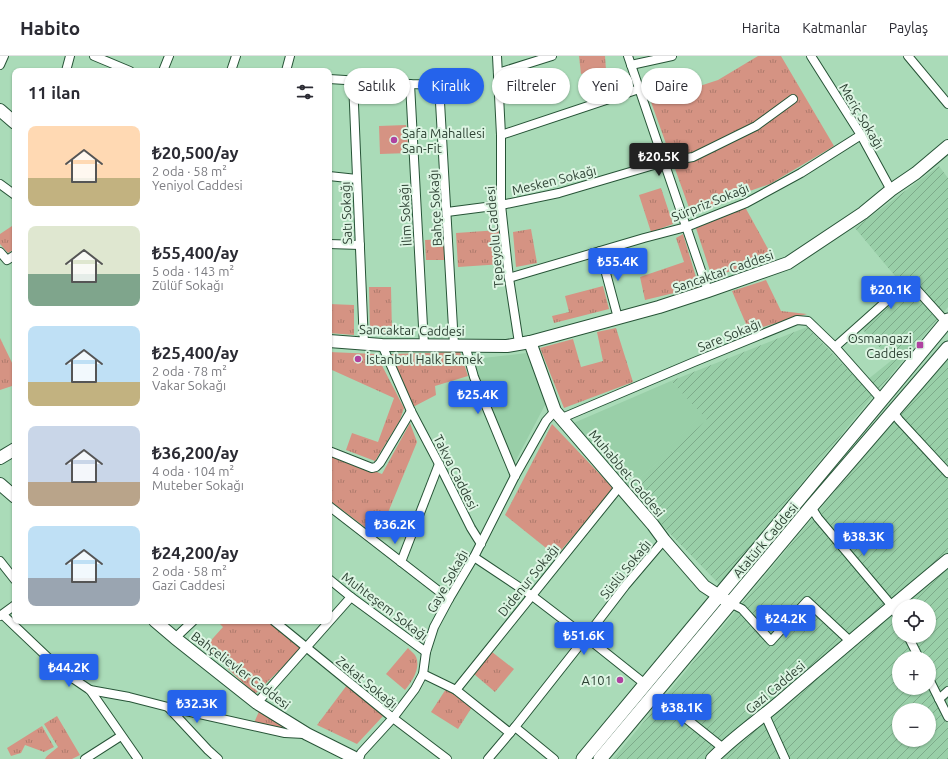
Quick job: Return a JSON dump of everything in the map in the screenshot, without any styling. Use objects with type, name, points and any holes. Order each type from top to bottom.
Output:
[{"type":"main road","name":"Atatürk Caddesi","points":[[583,759],[650,688],[719,595],[947,322]]},
{"type":"main road","points":[[600,759],[650,688],[730,603],[811,506],[948,348]]},
{"type":"street","points":[[0,65],[4,56]]},
{"type":"street","points":[[67,68],[70,56]]},
{"type":"street","points":[[94,56],[123,68]]},
{"type":"street","points":[[164,68],[170,56]]},
{"type":"street","points":[[232,68],[236,56]]},
{"type":"street","points":[[287,68],[290,56]]},
{"type":"street","name":"Tepeyolu Caddesi","points":[[497,56],[498,68]]},
{"type":"street","points":[[514,68],[552,56]]},
{"type":"street","points":[[628,56],[708,291]]},
{"type":"street","points":[[631,65],[672,56]]},
{"type":"street","name":"Meriç Sokağı","points":[[810,56],[861,135],[891,190]]},
{"type":"street","points":[[908,56],[948,104]]},
{"type":"street","name":"Bahçe Sokağı","points":[[332,78],[344,80]]},
{"type":"street","name":"Bahçe Sokağı","points":[[410,84],[439,85],[447,212],[460,345],[515,476]]},
{"type":"street","name":"İlim Sokağı","points":[[410,84],[424,345]]},
{"type":"street","points":[[501,135],[639,89]]},
{"type":"street","name":"Mesken Sokağı","points":[[447,212],[501,205],[559,193],[664,162],[694,157],[756,126],[793,99]]},
{"type":"street","name":"Satı Sokağı","points":[[354,104],[364,344]]},
{"type":"street","name":"Tepeyolu Caddesi","points":[[500,104],[501,205],[509,278],[525,343]]},
{"type":"street","points":[[0,110],[12,120]]},
{"type":"street","name":"Sürpriz Sokağı","points":[[509,278],[686,227],[746,203],[800,173],[861,135]]},
{"type":"street","name":"Sancaktar Caddesi","points":[[332,341],[382,345],[507,346],[525,343],[658,307],[788,263],[863,213],[891,190],[916,173],[948,146]]},
{"type":"street","points":[[332,176],[357,179]]},
{"type":"street","points":[[0,184],[12,193]]},
{"type":"street","points":[[332,244],[360,245]]},
{"type":"street","points":[[600,251],[618,318]]},
{"type":"street","points":[[0,252],[7,260],[12,257]]},
{"type":"street","points":[[834,347],[909,281],[947,322]]},
{"type":"street","name":"Sare Sokağı","points":[[558,414],[694,362],[797,320],[808,322],[834,347],[882,400]]},
{"type":"street","name":"Muhabbet Caddesi","points":[[525,343],[558,414],[704,586],[730,603]]},
{"type":"street","name":"Takva Caddesi","points":[[382,345],[411,411],[470,528],[481,544]]},
{"type":"street","points":[[332,452],[372,468],[376,467],[380,463],[411,411]]},
{"type":"street","points":[[893,412],[948,473]]},
{"type":"street","name":"Gaye Sokağı","points":[[358,759],[361,753],[393,718],[415,689],[423,674],[426,652],[434,627],[474,557],[515,476],[546,421],[558,414]]},
{"type":"street","points":[[0,458],[12,450]]},
{"type":"street","points":[[401,562],[439,464]]},
{"type":"street","points":[[0,484],[12,494]]},
{"type":"street","name":"Didenur Sokağı","points":[[456,690],[620,486]]},
{"type":"street","points":[[811,506],[818,518],[892,606]]},
{"type":"street","points":[[332,508],[449,599]]},
{"type":"street","name":"Süslü Sokağı","points":[[488,759],[625,586],[664,540]]},
{"type":"street","points":[[474,557],[531,595],[586,637],[723,748]]},
{"type":"street","name":"Gazi Caddesi","points":[[901,599],[948,560]]},
{"type":"street","points":[[0,562],[12,576]]},
{"type":"street","name":"Muhteşem Sokağı","points":[[332,581],[426,652]]},
{"type":"street","points":[[332,619],[351,597]]},
{"type":"street","points":[[730,603],[742,609],[770,640],[807,601],[850,642]]},
{"type":"street","name":"Gazi Caddesi","points":[[712,759],[723,748],[765,715],[892,606]]},
{"type":"street","points":[[12,607],[1,616],[62,671],[90,690],[138,759]]},
{"type":"street","name":"Bahçelievler Caddesi","points":[[159,624],[257,703],[307,734],[358,759]]},
{"type":"street","points":[[175,638],[190,624]]},
{"type":"street","name":"Zekat Sokağı","points":[[278,624],[393,718],[447,759]]},
{"type":"street","points":[[257,703],[327,624]]},
{"type":"street","points":[[423,674],[456,690],[554,759]]},
{"type":"street","points":[[90,690],[129,697],[285,733],[307,734]]},
{"type":"street","points":[[939,699],[948,691]]},
{"type":"street","points":[[936,693],[948,717]]},
{"type":"street","points":[[168,707],[218,759]]},
{"type":"street","points":[[765,715],[785,759]]},
{"type":"street","points":[[85,759],[121,736]]},
{"type":"shaded area","points":[[939,166],[948,178],[948,307],[719,584],[627,489],[707,420],[671,381],[807,327],[862,384],[892,360],[861,328],[905,288],[855,228]]},
{"type":"shaded area","points":[[527,353],[545,397],[545,405],[514,464],[477,376],[474,359]]},
{"type":"shaded area","points":[[948,355],[948,759],[613,759]]},
{"type":"shaded area","points":[[671,381],[708,420],[627,489],[569,425]]},
{"type":"green space","points":[[579,56],[605,56],[606,68],[580,68]]},
{"type":"green space","points":[[758,56],[781,56],[834,146],[770,184],[741,194],[692,216],[652,104],[702,104],[702,85],[718,80]]},
{"type":"green space","name":"Safa Mahallesi San-Fit","points":[[406,125],[409,153],[380,154],[379,126]]},
{"type":"green space","points":[[661,188],[673,224],[651,232],[639,195]]},
{"type":"green space","points":[[745,207],[773,258],[712,277],[696,228]]},
{"type":"green space","points":[[12,226],[12,251],[8,253],[0,244],[0,234]]},
{"type":"green space","points":[[531,229],[537,263],[516,267],[513,232]]},
{"type":"green space","points":[[499,230],[503,264],[458,267],[456,233]]},
{"type":"green space","points":[[683,234],[699,287],[645,300],[640,277],[684,262],[676,238]]},
{"type":"green space","points":[[444,239],[447,260],[426,260],[425,240]]},
{"type":"green space","points":[[766,280],[781,311],[807,314],[749,331],[732,291]]},
{"type":"green space","points":[[603,286],[609,309],[554,323],[552,316],[569,312],[565,296]]},
{"type":"green space","points":[[369,287],[391,287],[392,334],[370,333]]},
{"type":"green space","points":[[332,304],[354,305],[354,335],[332,333]]},
{"type":"green space","points":[[616,328],[633,382],[564,408],[540,348],[573,339],[581,367],[603,361],[597,332]]},
{"type":"green space","points":[[0,338],[12,363],[12,386],[0,390]]},
{"type":"green space","points":[[332,352],[376,354],[404,408],[400,420],[375,461],[346,450],[352,433],[378,442],[394,398],[332,370]]},
{"type":"green space","points":[[460,352],[468,376],[435,386],[436,395],[413,407],[391,354]]},
{"type":"green space","points":[[410,423],[417,442],[378,537],[332,502],[332,455],[382,474]]},
{"type":"green space","points":[[552,424],[614,489],[556,556],[505,515]]},
{"type":"green space","points":[[220,624],[273,624],[302,648],[255,694],[205,647],[223,627]]},
{"type":"green space","points":[[408,648],[415,655],[417,660],[417,669],[405,690],[386,674]]},
{"type":"green space","points":[[492,652],[514,669],[495,692],[474,674]]},
{"type":"green space","points":[[347,685],[384,715],[357,744],[317,725]]},
{"type":"green space","points":[[446,689],[460,696],[472,707],[458,729],[431,712]]},
{"type":"green space","points":[[260,709],[284,726],[282,728],[254,723]]},
{"type":"green space","points":[[57,716],[80,755],[72,759],[45,759],[58,747],[44,724]]},
{"type":"green space","points":[[42,726],[54,747],[44,752],[25,745],[21,753],[11,756],[7,748]]},
{"type":"place","name":"Safa Mahallesi San-Fit","points":[[394,140]]},
{"type":"place","name":"Osmangazi Caddesi","points":[[920,345]]},
{"type":"place","name":"İstanbul Halk Ekmek","points":[[358,359]]},
{"type":"place","name":"A101","points":[[620,680]]}]
